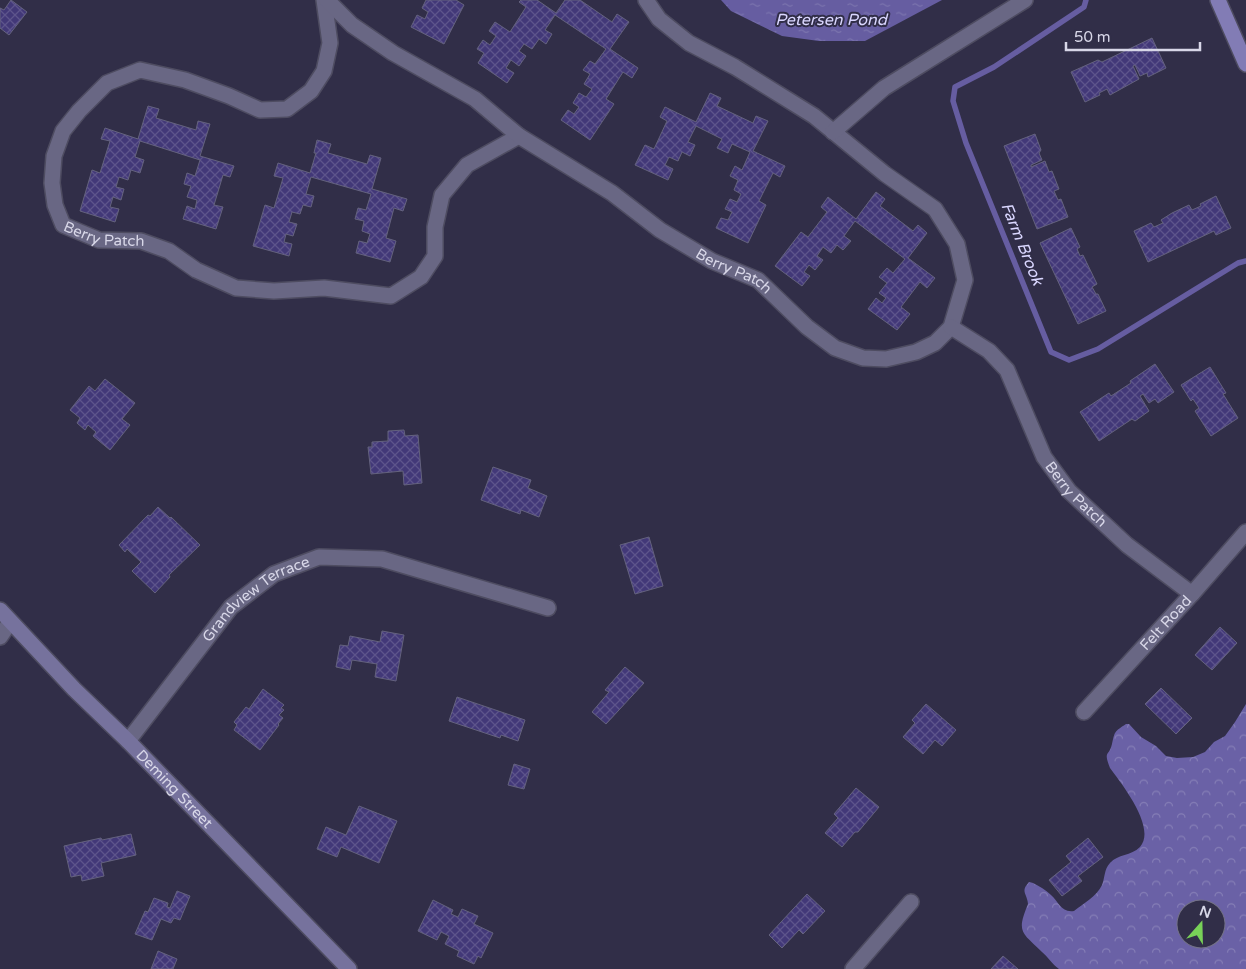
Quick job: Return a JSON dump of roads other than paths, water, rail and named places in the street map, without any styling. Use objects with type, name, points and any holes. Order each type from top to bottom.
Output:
[{"type":"main road","points":[[1218,0],[1246,64]]},
{"type":"street","name":"Berry Patch","points":[[325,0],[330,43],[324,71],[311,91],[287,109],[260,110],[185,80],[140,70],[106,83],[63,131],[54,156],[52,184],[55,206],[63,225],[100,240],[141,241],[169,251],[196,270],[236,288],[274,291],[324,288],[391,296],[422,277],[435,256],[434,227],[442,195],[467,165],[519,136]]},
{"type":"street","name":"Berry Patch","points":[[325,0],[352,25],[393,53],[475,99],[519,136],[612,193],[660,230],[712,261],[758,280],[807,327],[835,348],[863,358],[886,359],[916,352],[935,343],[951,327],[989,351],[1007,370],[1044,457],[1069,491],[1127,545],[1192,594]]},
{"type":"street","points":[[646,0],[659,19],[689,43],[735,67],[814,116],[885,174],[935,209],[957,244],[964,280],[951,327]]},
{"type":"street","points":[[834,132],[884,88],[1025,0]]},
{"type":"street","name":"Felt Road","points":[[1084,712],[1246,532]]},
{"type":"street","name":"Grandview Terrace","points":[[128,740],[231,607],[274,574],[319,557],[382,558],[548,608]]},
{"type":"street","name":"Deming Street","points":[[0,610],[74,689],[128,740],[349,969]]},
{"type":"street","points":[[0,637],[10,622]]},
{"type":"street","points":[[853,969],[911,902]]},
{"type":"water","name":"Petersen Pond","points":[[721,0],[942,0],[865,41],[819,41],[782,36],[731,11]]},
{"type":"waterway","name":"Farm Brook","points":[[1086,0],[1084,7],[994,67],[955,87],[953,101],[966,143],[1051,352],[1069,360],[1098,349],[1238,263],[1246,261]]}]
